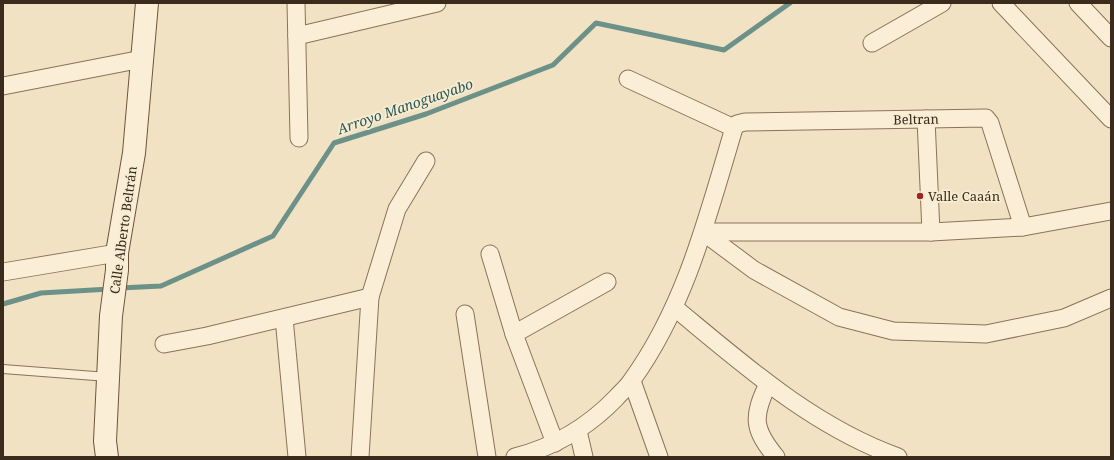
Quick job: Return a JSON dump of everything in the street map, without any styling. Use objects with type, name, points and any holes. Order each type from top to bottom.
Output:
[{"type":"main road","name":"Calle Alberto Beltrán","points":[[107,457],[105,441],[111,316],[117,262],[134,153],[147,3]]},
{"type":"street","points":[[296,3],[299,138]]},
{"type":"street","points":[[297,36],[437,3]]},
{"type":"street","points":[[872,43],[942,3]]},
{"type":"street","points":[[1001,3],[1111,119]]},
{"type":"street","points":[[1078,3],[1111,38]]},
{"type":"street","points":[[3,86],[142,59]]},
{"type":"street","points":[[515,457],[556,443],[578,431],[609,404],[632,381],[675,308],[703,232],[734,128],[628,79]]},
{"type":"street","name":"Beltran","points":[[734,128],[737,124],[745,122],[986,118],[990,123],[1023,227]]},
{"type":"street","points":[[926,119],[931,232]]},
{"type":"street","points":[[360,457],[370,297],[397,209],[426,161]]},
{"type":"street","points":[[703,232],[931,232],[1023,227],[1111,212]]},
{"type":"street","points":[[703,232],[754,270],[839,317],[893,331],[986,334],[1064,318],[1111,298]]},
{"type":"street","points":[[490,254],[514,334],[556,443]]},
{"type":"street","points":[[3,272],[117,262]]},
{"type":"street","points":[[514,334],[607,282]]},
{"type":"street","points":[[164,344],[284,318],[370,297]]},
{"type":"street","points":[[675,308],[794,404],[884,452],[898,457]]},
{"type":"street","points":[[465,314],[487,457]]},
{"type":"street","points":[[284,318],[296,457]]},
{"type":"street","points":[[632,381],[659,457]]},
{"type":"street","points":[[768,384],[758,406],[757,423],[764,442],[776,457]]},
{"type":"street","points":[[578,431],[584,457]]},
{"type":"lane","points":[[3,369],[109,377]]},
{"type":"waterway","name":"Arroyo Manoguayabo","points":[[120,288],[161,286],[273,236],[334,143],[426,114],[553,65],[596,23],[724,50],[790,3]]},
{"type":"waterway","name":"Arroyo Manoguayabo","points":[[3,304],[41,293],[110,289]]},
{"type":"place","name":"Valle Caaán","points":[[920,196]]}]
